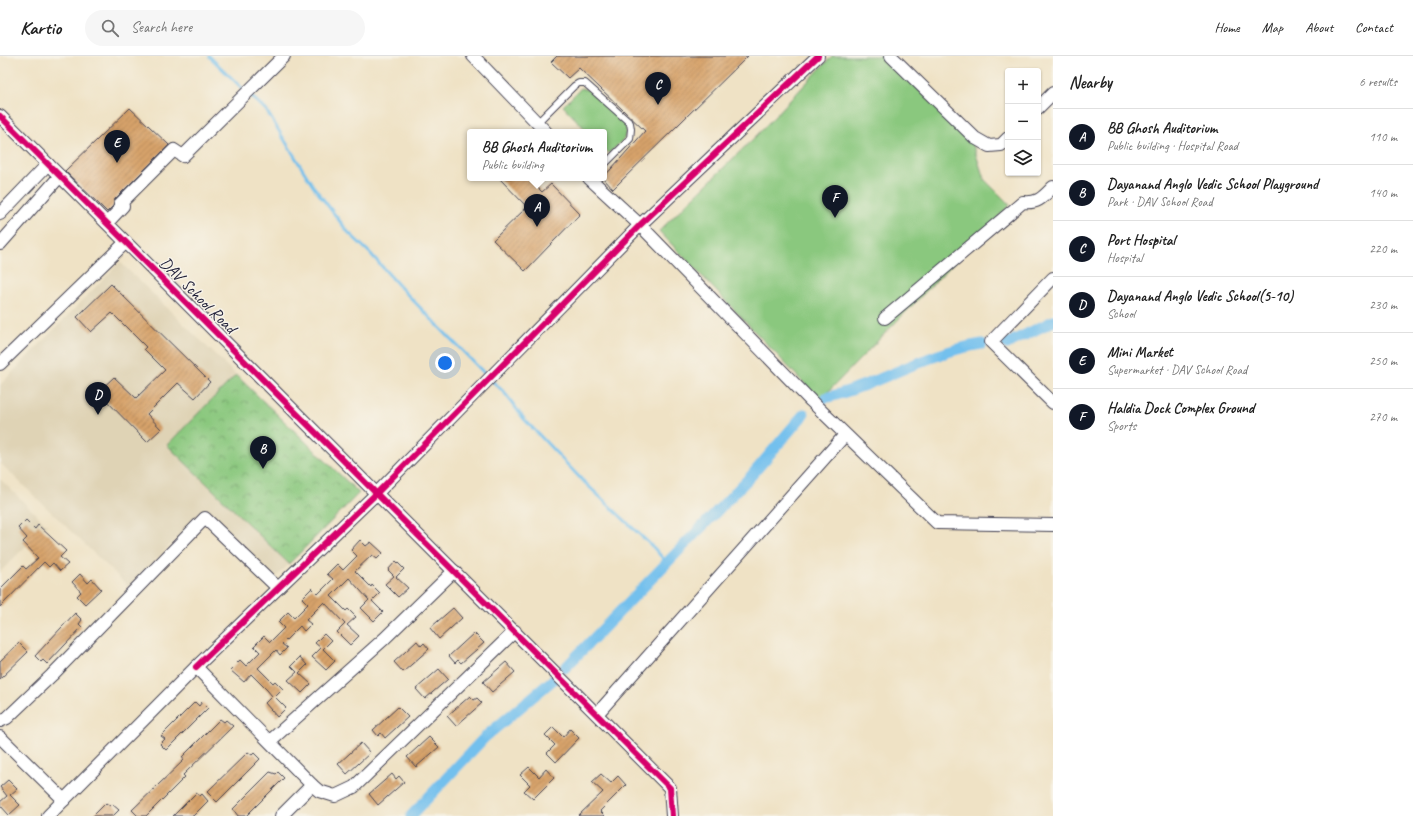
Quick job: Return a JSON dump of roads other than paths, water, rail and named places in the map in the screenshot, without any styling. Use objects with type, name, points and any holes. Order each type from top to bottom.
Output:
[{"type":"street","points":[[107,223],[123,206],[120,204],[174,150],[183,156],[284,56]]},
{"type":"street","points":[[473,56],[541,128]]},
{"type":"street","points":[[48,816],[196,667],[377,493],[640,225],[818,56]]},
{"type":"street","points":[[891,56],[975,138],[989,146],[1001,145],[1006,140]]},
{"type":"street","points":[[1041,105],[1053,93]]},
{"type":"street","name":"DAV School Road","points":[[1,119],[48,164],[670,788],[672,816]]},
{"type":"street","points":[[0,214],[48,164]]},
{"type":"street","points":[[0,244],[60,176]]},
{"type":"street","points":[[593,181],[640,225],[846,435],[937,523],[1053,525]]},
{"type":"street","points":[[885,318],[1023,202],[1033,203],[1045,196],[1053,187]]},
{"type":"street","points":[[0,364],[126,242]]},
{"type":"street","points":[[1053,278],[991,342],[1053,403]]},
{"type":"street","points":[[597,714],[846,435]]},
{"type":"street","points":[[0,721],[8,718],[52,675],[205,518],[278,588]]},
{"type":"street","points":[[270,741],[384,639],[454,571]]},
{"type":"street","points":[[196,667],[312,785],[322,793],[335,796],[354,787],[515,631]]},
{"type":"street","points":[[0,737],[64,800]]},
{"type":"street","points":[[281,816],[312,785]]},
{"type":"lane","points":[[541,128],[574,86],[579,83],[585,83],[630,123],[630,139],[607,162]]},
{"type":"waterway","points":[[209,56],[245,91]]},
{"type":"waterway","points":[[249,94],[266,110],[313,186],[348,232],[370,253],[401,288],[487,376]]},
{"type":"waterway","points":[[1007,344],[1053,321]]},
{"type":"waterway","points":[[825,398],[864,385],[941,354],[982,344]]},
{"type":"waterway","points":[[491,380],[504,392],[524,419],[581,479],[654,548],[667,563]]},
{"type":"waterway","points":[[565,668],[751,476],[804,414]]},
{"type":"waterway","points":[[411,816],[485,737],[554,679]]},
{"type":"place","name":"Port Hospital","points":[[658,105]]},
{"type":"place","name":"Mini Market","points":[[117,163]]},
{"type":"place","name":"Haldia Dock Complex Ground","points":[[835,218]]},
{"type":"place","name":"BB Ghosh Auditorium","points":[[537,227]]},
{"type":"place","name":"Dayanand Anglo Vedic School(5-10)","points":[[98,415]]},
{"type":"place","name":"Dayanand Anglo Vedic School Playground","points":[[263,469]]}]
